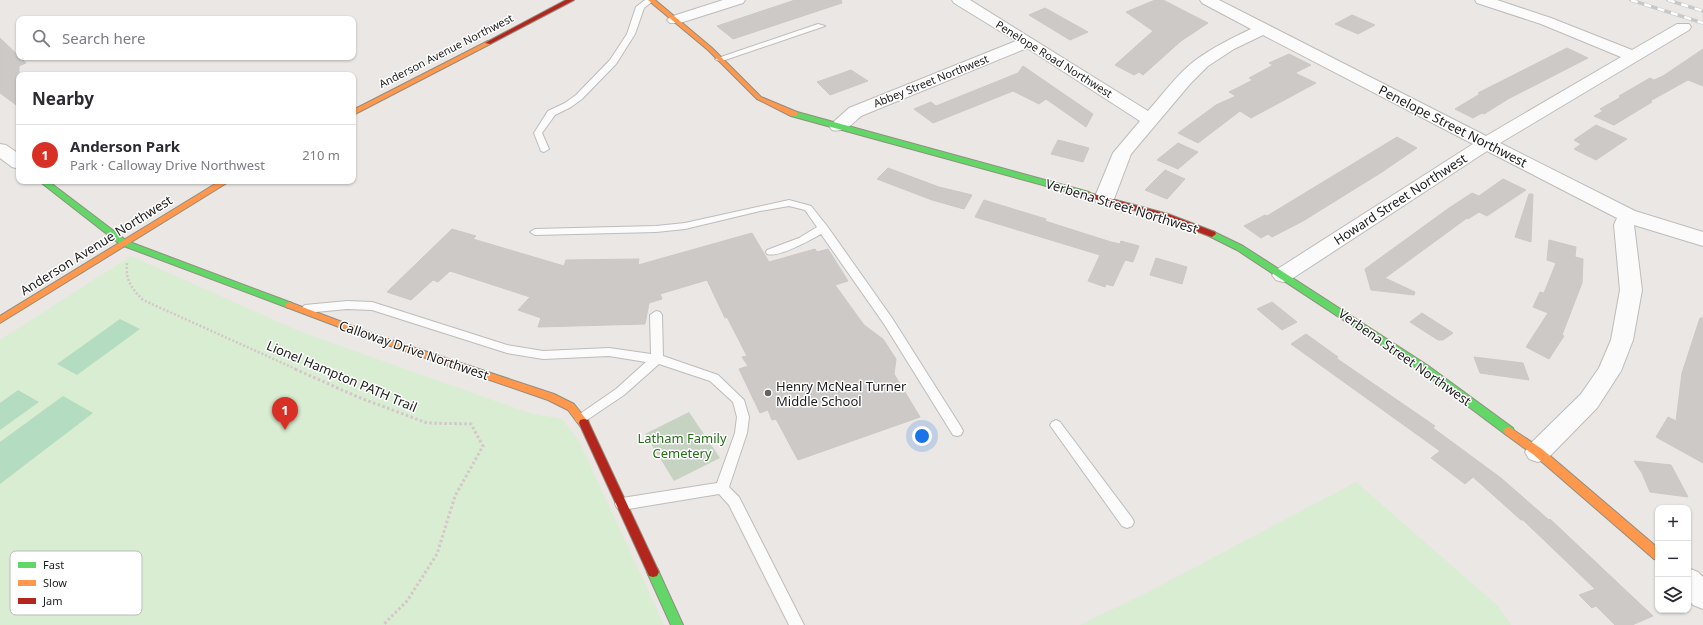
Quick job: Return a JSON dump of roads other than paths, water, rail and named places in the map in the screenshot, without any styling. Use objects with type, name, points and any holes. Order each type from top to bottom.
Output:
[{"type":"street","name":"Anderson Avenue Northwest","points":[[356,111],[571,0]]},
{"type":"street","name":"Verbena Street Northwest","points":[[651,0],[719,58],[747,87],[760,98],[787,112],[1165,216],[1202,229],[1240,248],[1424,368],[1538,452],[1655,552]]},
{"type":"street","points":[[675,20],[738,0]]},
{"type":"street","name":"Penelope Road Northwest","points":[[959,0],[1149,119]]},
{"type":"street","name":"Penelope Street Northwest","points":[[1207,0],[1628,216],[1659,227],[1703,239]]},
{"type":"street","points":[[1482,0],[1546,21],[1632,56]]},
{"type":"street","name":"Howard Street Northwest","points":[[1283,275],[1487,143],[1683,27]]},
{"type":"street","points":[[1104,199],[1122,154],[1149,119],[1184,80],[1202,63],[1228,46],[1264,28]]},
{"type":"street","name":"Abbey Street Northwest","points":[[838,126],[855,112],[1028,42]]},
{"type":"street","points":[[0,149],[16,161]]},
{"type":"street","name":"Calloway Drive Northwest","points":[[46,184],[124,243],[379,339],[551,397],[571,407],[587,426],[677,625]]},
{"type":"street","name":"Anderson Avenue Northwest","points":[[0,320],[221,184]]},
{"type":"street","points":[[1538,452],[1589,401],[1609,371],[1622,340],[1631,290],[1624,225],[1628,216]]},
{"type":"street","points":[[1691,584],[1703,596]]},
{"type":"lane","points":[[544,149],[538,133],[552,112],[567,106],[603,74],[632,35],[639,19],[640,7],[651,0]]},
{"type":"lane","points":[[719,58],[820,26]]},
{"type":"lane","points":[[535,232],[649,230],[685,226],[760,208],[790,203],[808,208],[888,321],[957,431]]},
{"type":"lane","points":[[771,252],[803,240],[823,228]]},
{"type":"lane","points":[[300,310],[347,305],[372,306],[507,349],[543,355],[609,352],[657,359],[714,378],[738,400],[743,416],[741,433],[722,488]]},
{"type":"lane","points":[[581,419],[620,392],[657,359],[656,315]]},
{"type":"lane","points":[[1056,424],[1127,522]]},
{"type":"lane","points":[[622,504],[722,488]]},
{"type":"lane","points":[[722,488],[734,501],[797,625]]},
{"type":"railway","points":[[1631,0],[1703,23]]},
{"type":"railway","points":[[1668,0],[1703,11]]},
{"type":"place","name":"Henry McNeal Turner Middle School","points":[[768,393]]},
{"type":"place","name":"Anderson Park","points":[[285,430]]},
{"type":"park label","name":"Latham Family Cemetery","points":[[682,446]]}]
